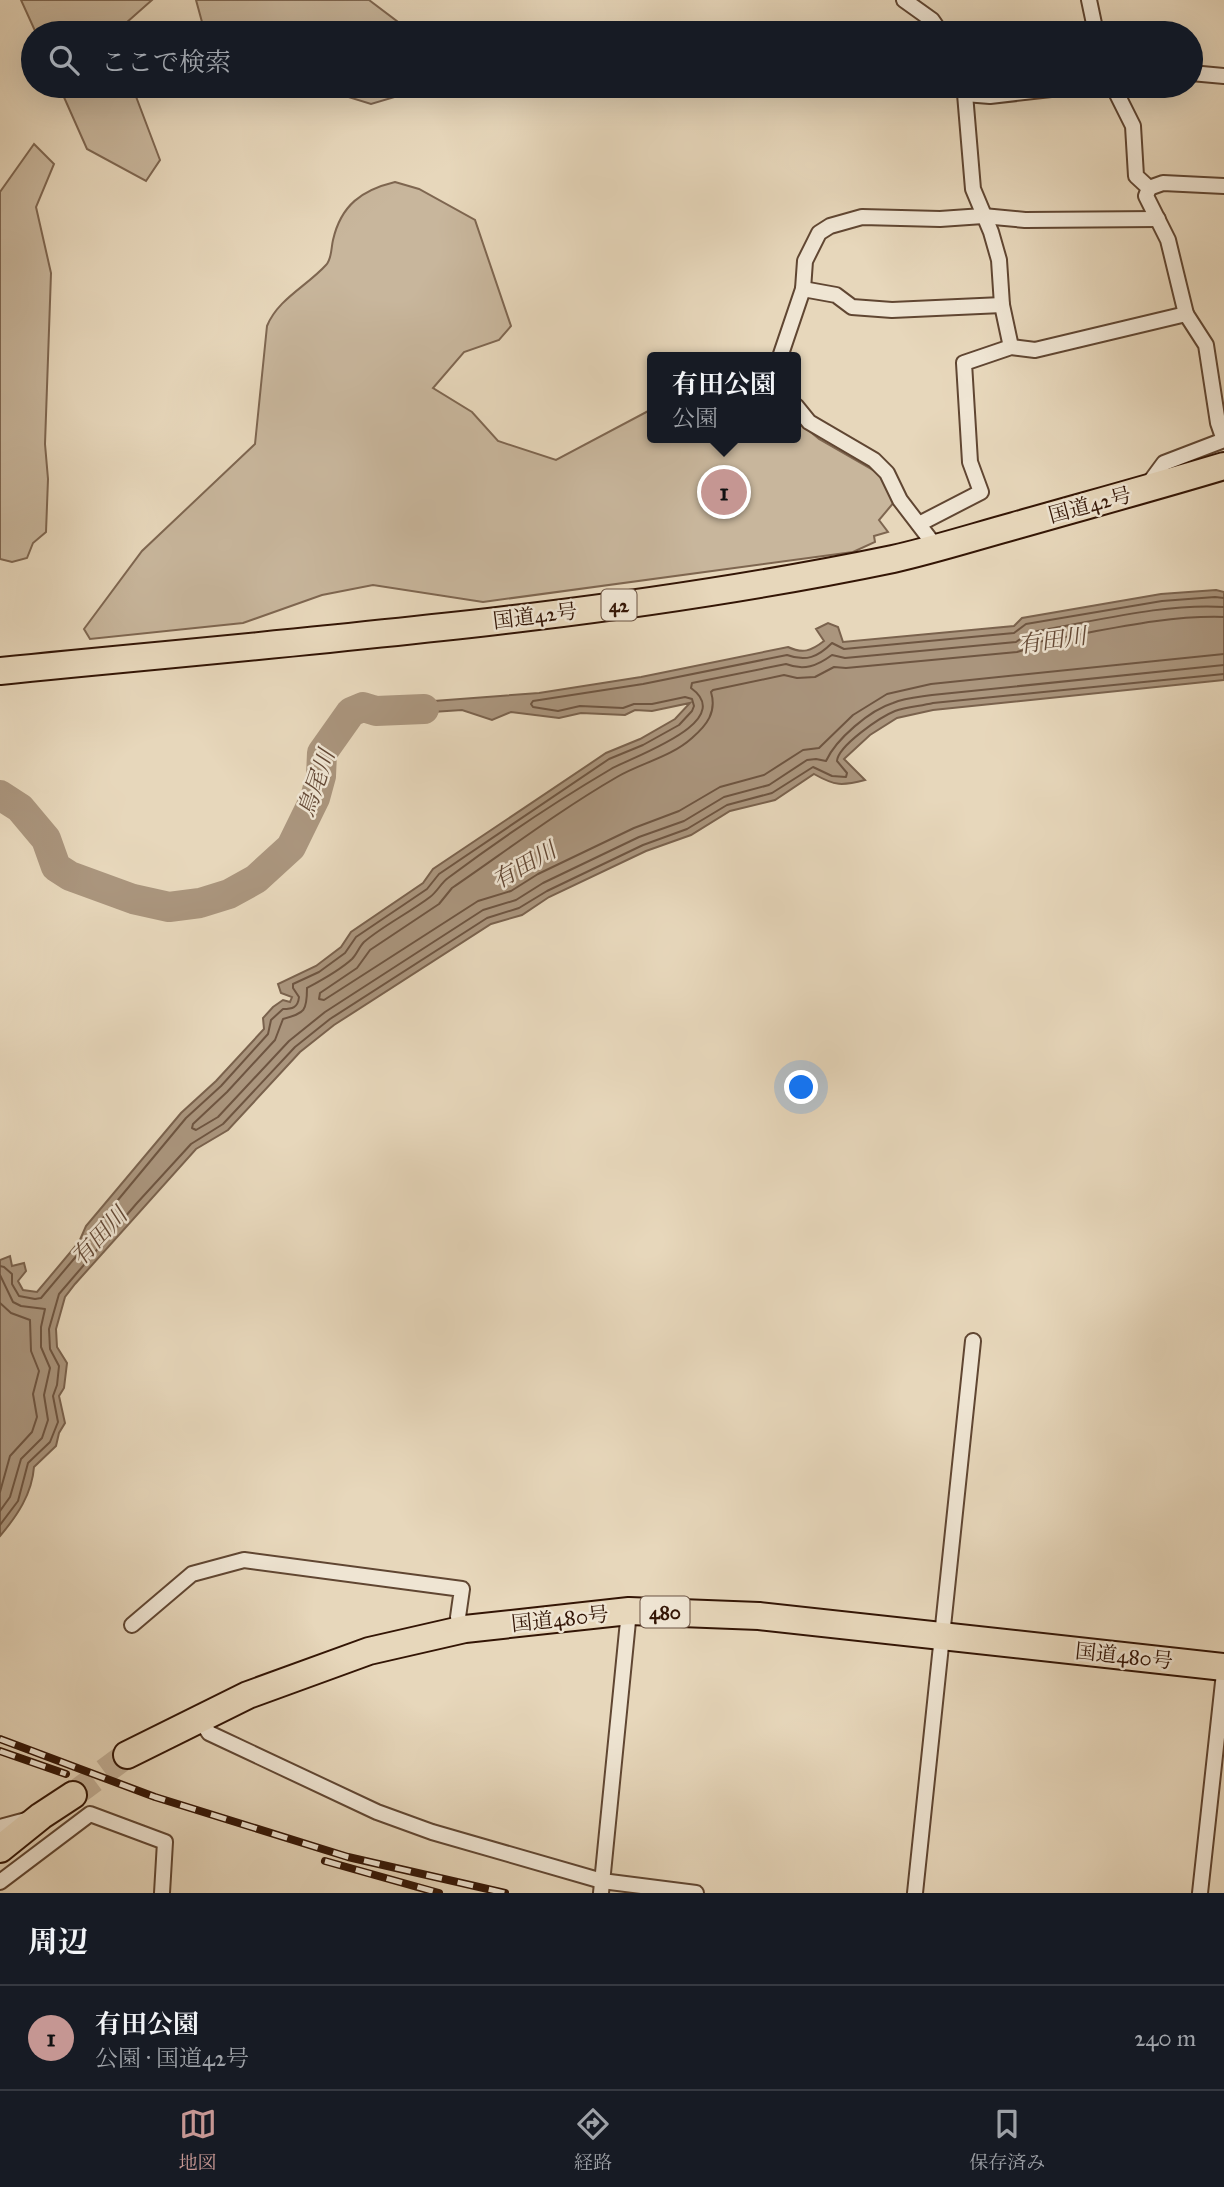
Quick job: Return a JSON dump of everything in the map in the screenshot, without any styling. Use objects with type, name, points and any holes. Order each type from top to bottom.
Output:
[{"type":"highway","name":"国道42号","points":[[0,671],[428,628],[600,608],[754,585],[896,558],[1224,466]]},
{"type":"highway","name":"国道480号","points":[[127,1755],[248,1695],[369,1651],[465,1629],[629,1611],[759,1616],[1224,1667]]},
{"type":"highway","points":[[0,1849],[41,1816],[73,1795]]},
{"type":"street","points":[[904,0],[933,21]]},
{"type":"street","points":[[1088,0],[1093,21]]},
{"type":"street","points":[[1203,74],[1224,76]]},
{"type":"street","points":[[964,98],[973,189],[991,232],[999,260],[1002,305],[1011,347]]},
{"type":"street","points":[[1122,98],[1133,125],[1136,176],[1149,188]]},
{"type":"street","points":[[1144,490],[1164,463],[1224,440],[1218,423],[1206,345],[1186,314],[1168,240],[1146,196],[1149,188],[1163,183],[1224,186]]},
{"type":"street","points":[[782,352],[803,289],[805,261],[818,233],[830,226],[862,217],[1158,219]]},
{"type":"street","points":[[803,289],[836,295],[852,307],[878,309],[1002,305]]},
{"type":"street","points":[[919,524],[981,492],[970,462],[964,363],[1011,347],[1035,350],[1186,314]]},
{"type":"street","points":[[801,412],[809,422],[874,460],[887,473],[900,499],[936,547]]},
{"type":"street","points":[[915,1893],[973,1340]]},
{"type":"street","points":[[132,1625],[192,1574],[244,1560],[462,1589],[458,1617],[465,1629]]},
{"type":"street","points":[[601,1887],[629,1611]]},
{"type":"street","points":[[1200,1893],[1224,1673]]},
{"type":"street","points":[[200,1719],[209,1733],[377,1812],[444,1836],[601,1887],[696,1893]]},
{"type":"street","points":[[0,1882],[90,1814],[165,1842],[162,1893]]},
{"type":"street","points":[[0,1827],[41,1816]]},
{"type":"shaded area","points":[[21,0],[152,0],[128,21],[31,21]]},
{"type":"shaded area","points":[[196,0],[369,0],[397,21],[202,21]]},
{"type":"shaded area","points":[[64,98],[137,98],[160,160],[146,181],[87,149]]},
{"type":"shaded area","points":[[352,98],[391,98],[371,104]]},
{"type":"shaded area","points":[[34,144],[54,164],[36,207],[51,273],[45,444],[48,479],[46,532],[33,543],[27,558],[12,562],[0,559],[0,192]]},
{"type":"shaded area","points":[[395,182],[419,189],[475,220],[511,326],[499,340],[464,352],[433,388],[472,412],[498,441],[556,460],[647,412],[647,443],[801,443],[801,424],[819,439],[878,473],[886,481],[895,501],[879,520],[888,532],[874,536],[875,542],[853,552],[483,602],[373,585],[322,595],[243,623],[90,639],[84,629],[142,551],[255,444],[267,326],[285,300],[328,263],[337,228],[347,208],[363,195]]},
{"type":"water","name":"有田川","points":[[1216,590],[1224,592],[1224,680],[933,710],[897,718],[870,735],[844,759],[865,780],[839,784],[814,774],[775,800],[730,811],[691,835],[646,851],[549,897],[522,915],[491,924],[334,1025],[300,1052],[228,1130],[196,1149],[65,1297],[56,1329],[57,1347],[67,1363],[64,1388],[59,1396],[65,1423],[56,1446],[34,1467],[23,1504],[0,1536],[0,1260],[10,1256],[12,1266],[24,1263],[26,1271],[18,1281],[23,1290],[37,1292],[79,1242],[86,1226],[181,1113],[216,1081],[264,1029],[263,1018],[283,1000],[290,1002],[292,997],[281,993],[278,984],[316,966],[341,947],[351,932],[423,883],[433,869],[606,753],[640,739],[675,719],[690,703],[652,711],[635,710],[625,715],[581,713],[559,718],[511,712],[492,720],[462,710],[432,712],[409,721],[380,713],[394,704],[539,693],[641,677],[788,647],[807,650],[824,641],[816,629],[828,623],[838,627],[843,642],[1014,626],[1022,618],[1161,594]]},
{"type":"waterway","name":"鳥尾川","points":[[0,795],[20,808],[46,839],[56,867],[70,876],[133,899],[169,907],[200,903],[229,894],[256,879],[291,847],[315,798],[321,776],[322,753],[351,712],[363,707],[376,711],[424,709]]},
{"type":"tunnel","points":[[73,1795],[127,1755]]},
{"type":"railway","points":[[0,1739],[155,1797],[348,1857],[505,1893]]},
{"type":"railway","points":[[0,1751],[66,1774]]},
{"type":"railway","points":[[325,1861],[439,1893]]},
{"type":"place","name":"有田公園","points":[[724,492]]}]
